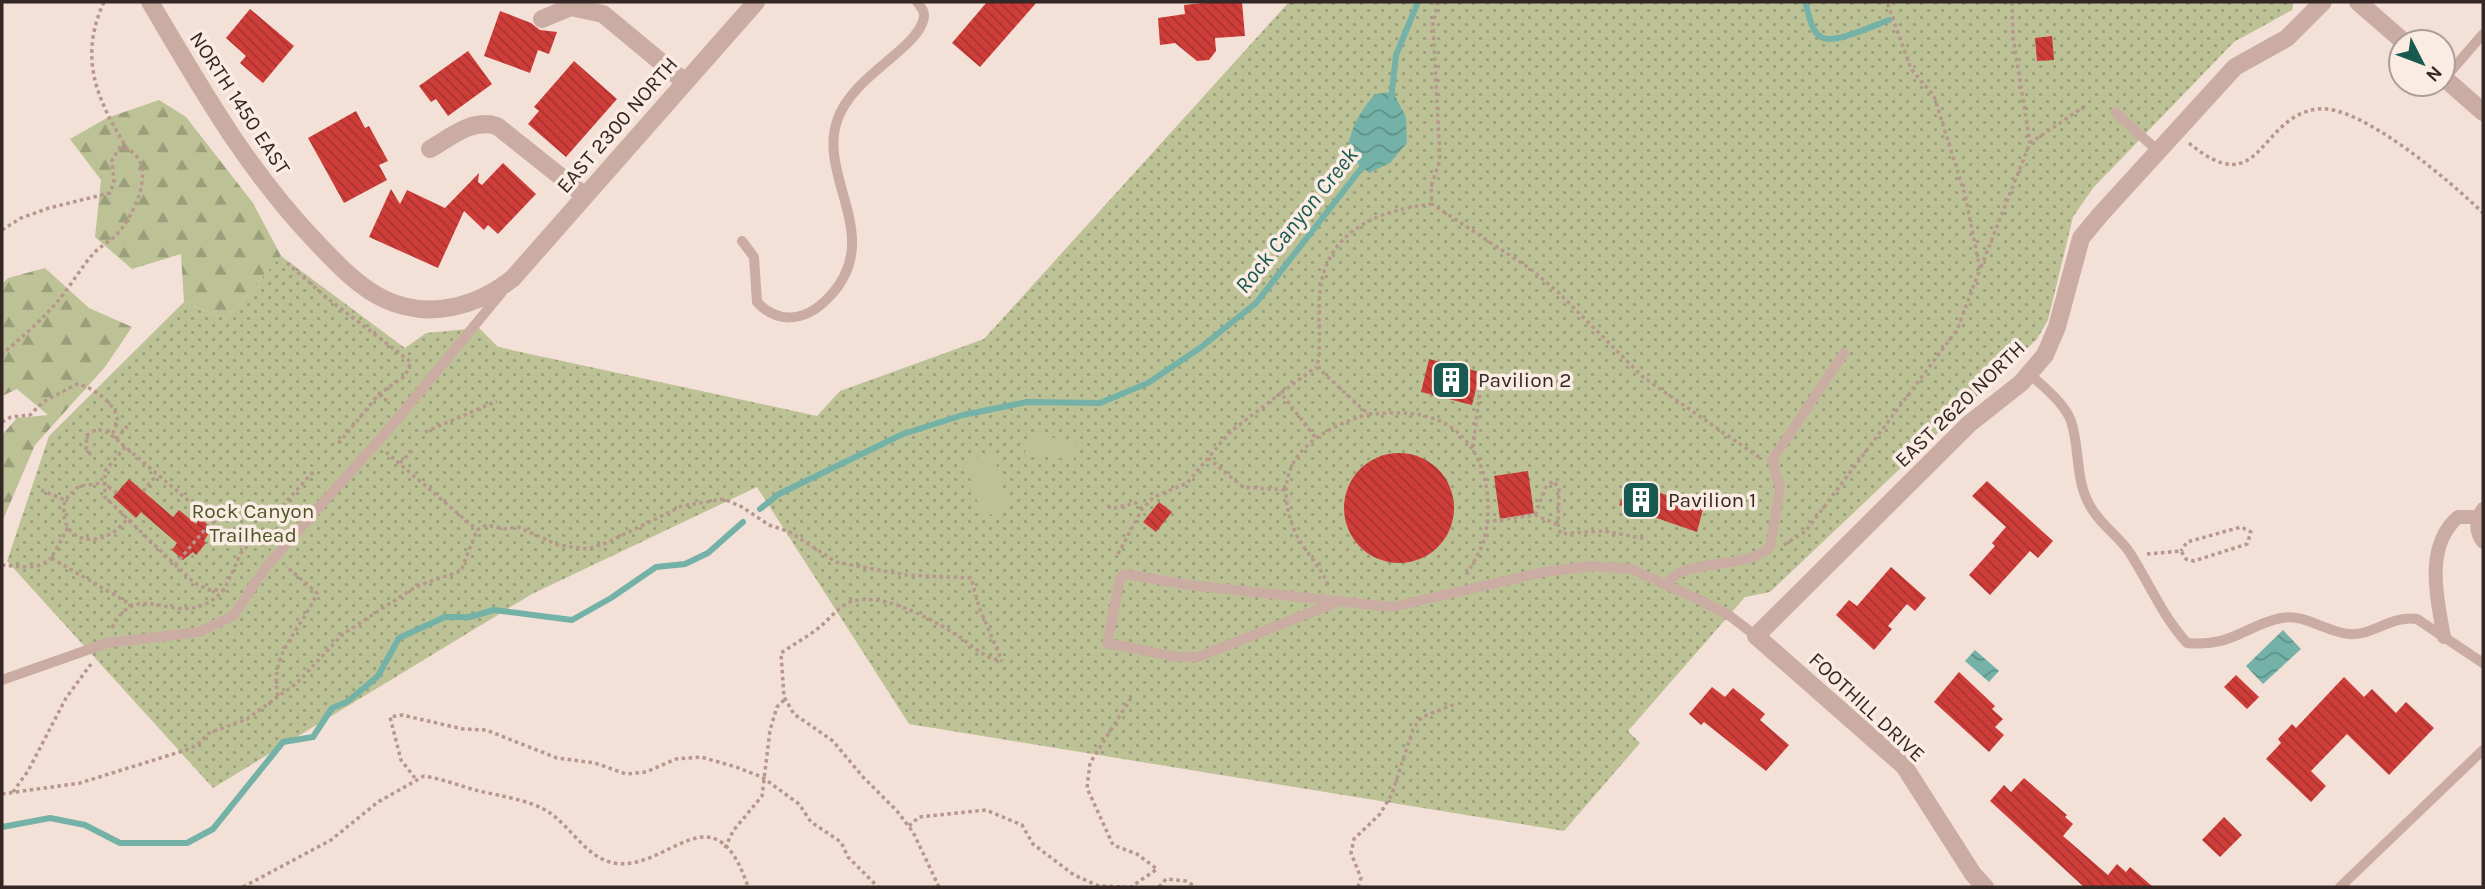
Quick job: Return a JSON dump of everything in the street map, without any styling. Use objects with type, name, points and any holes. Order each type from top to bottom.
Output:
[{"type":"street","name":"NORTH 1450 EAST","points":[[150,2],[238,148],[260,178],[291,216],[360,283],[395,303],[432,309],[475,302],[513,278]]},
{"type":"street","name":"EAST 2300 NORTH","points":[[513,278],[756,2]]},
{"type":"street","name":"EAST 2620 NORTH","points":[[1756,636],[1969,424],[2029,373],[2045,355],[2057,327],[2081,238],[2235,67],[2287,38],[2323,2]]},
{"type":"street","points":[[2358,2],[2388,28]]},
{"type":"street","points":[[542,19],[571,7],[603,14],[685,82]]},
{"type":"street","points":[[2457,89],[2483,112]]},
{"type":"street","points":[[430,149],[473,124],[485,122],[497,126],[585,195]]},
{"type":"street","points":[[2444,637],[2436,587],[2439,547],[2445,531],[2458,517],[2481,513],[2477,529],[2483,542]]},
{"type":"street","name":"FOOTHILL DRIVE","points":[[1756,636],[1904,766],[1973,874],[1985,887]]},
{"type":"lane","points":[[742,242],[754,257],[757,302],[774,315],[790,318],[807,314],[827,300],[840,285],[850,260],[853,237],[833,145],[837,120],[851,96],[871,72],[915,35],[923,22],[924,12],[917,2]]},
{"type":"lane","points":[[2457,63],[2483,34]]},
{"type":"lane","points":[[2115,112],[2158,151]]},
{"type":"lane","points":[[2,680],[107,643],[199,632],[226,621],[279,553],[395,422],[513,278]]},
{"type":"lane","points":[[1667,584],[1676,574],[1757,556],[1772,544],[1780,479],[1771,464],[1844,353]]},
{"type":"lane","points":[[2029,373],[2064,407],[2071,422],[2078,475],[2098,521],[2131,556],[2162,609],[2187,643],[2221,643],[2277,619],[2294,616],[2326,629],[2349,634],[2363,633],[2404,617],[2417,618],[2483,663]]},
{"type":"lane","points":[[1335,603],[1198,657],[1177,657],[1107,643],[1120,578],[1125,574],[1335,603],[1392,607],[1532,574],[1592,566],[1631,569],[1667,584],[1730,617],[1756,636]]},
{"type":"lane","points":[[2340,887],[2483,750]]},
{"type":"path","points":[[2,354],[57,302],[93,253],[119,232],[130,216],[140,192],[144,171],[111,122],[94,82],[92,51],[95,24],[104,2]]},
{"type":"path","points":[[1432,204],[1431,187],[1440,160],[1433,24],[1438,2]]},
{"type":"path","points":[[1887,2],[1911,69],[1934,96],[1965,195],[1980,269]]},
{"type":"path","points":[[1772,544],[1786,544],[1806,531],[1957,330],[2030,143],[2013,37],[2012,2]]},
{"type":"path","points":[[2030,143],[2085,106]]},
{"type":"path","points":[[2175,132],[2212,160],[2228,165],[2243,164],[2257,156],[2280,129],[2297,116],[2318,109],[2341,112],[2376,127],[2438,174],[2483,213]]},
{"type":"path","points":[[2,230],[21,218],[49,208],[110,193],[114,181],[113,156],[120,147],[129,151]]},
{"type":"path","points":[[1368,414],[1317,367],[1320,292],[1324,268],[1335,247],[1364,222],[1399,208],[1432,204],[1529,268],[1558,292],[1643,377],[1771,464]]},
{"type":"path","points":[[288,263],[327,298],[410,359],[411,365],[405,376],[379,394],[338,443]]},
{"type":"path","points":[[1118,554],[1142,509],[1154,497],[1187,482],[1242,421],[1317,367]]},
{"type":"path","points":[[2,422],[11,417],[30,415],[43,402],[77,384],[91,389],[113,409],[117,422],[114,437]]},
{"type":"path","points":[[1473,449],[1480,390],[1476,389]]},
{"type":"path","points":[[1281,393],[1314,437]]},
{"type":"path","points":[[379,394],[388,402]]},
{"type":"path","points":[[425,432],[498,401]]},
{"type":"path","points":[[1328,586],[1296,532],[1288,490],[1294,457],[1314,437],[1368,414],[1406,412],[1434,419],[1460,433],[1473,449],[1487,482],[1486,522],[1485,536],[1466,575]]},
{"type":"path","points":[[114,437],[130,423]]},
{"type":"path","points":[[91,455],[86,449],[85,440],[92,431],[101,430],[114,437],[244,548]]},
{"type":"path","points":[[125,447],[105,471],[103,483],[107,500],[201,587],[224,590]]},
{"type":"path","points":[[400,463],[413,450]]},
{"type":"path","points":[[378,462],[387,451],[477,530]]},
{"type":"path","points":[[1208,458],[1243,487],[1288,490]]},
{"type":"path","points":[[273,516],[314,471]]},
{"type":"path","points":[[143,491],[157,475]]},
{"type":"path","points":[[1535,515],[1547,485],[1556,482],[1559,488],[1559,532],[1567,536],[1603,531],[1647,539]]},
{"type":"path","points":[[117,493],[103,483],[79,486],[65,500],[63,509],[68,528],[81,538],[99,540],[113,533],[134,516]]},
{"type":"path","points":[[41,491],[65,500]]},
{"type":"path","points":[[2,794],[80,783],[197,746],[208,733],[247,719],[303,678],[344,634],[417,586],[461,571],[477,530],[487,525],[504,529],[518,527],[558,545],[587,549],[606,543],[682,506],[724,499],[743,507],[769,524],[790,532],[836,562],[906,575],[971,578],[979,607],[1002,661],[984,657],[956,634],[917,611],[894,604],[857,601],[845,604],[819,628],[781,653],[785,699],[794,714],[833,741],[908,826],[939,887]]},
{"type":"path","points":[[1107,506],[1114,508],[1136,503],[1142,509]]},
{"type":"path","points":[[1486,522],[1535,515],[1559,525]]},
{"type":"path","points":[[175,565],[212,521]]},
{"type":"path","points":[[2241,527],[2251,532],[2247,544],[2194,561],[2186,559],[2181,551],[2187,542],[2241,527]]},
{"type":"path","points":[[2,565],[30,567],[44,564],[51,558],[68,528]]},
{"type":"path","points":[[13,792],[28,771],[66,698],[107,643],[117,618],[132,605],[142,602],[187,610],[215,599],[224,590],[244,548],[254,539],[279,553],[286,566],[317,593],[284,648],[277,687],[278,696]]},
{"type":"path","points":[[2131,556],[2181,551]]},
{"type":"path","points":[[286,566],[295,556]]},
{"type":"path","points":[[51,558],[132,605]]},
{"type":"path","points":[[908,826],[919,817],[986,810],[1022,825],[1033,844],[1074,875],[1100,886],[1128,887],[1157,869],[1137,854],[1113,845],[1087,788],[1090,763],[1130,698]]},
{"type":"path","points":[[725,848],[733,831],[762,796],[762,777],[777,707],[785,699]]},
{"type":"path","points":[[1358,887],[1361,878],[1351,853],[1354,839],[1380,814],[1392,794],[1413,729],[1422,717],[1455,704]]},
{"type":"path","points":[[415,778],[401,760],[390,717],[402,715],[463,729],[486,730],[557,758],[596,763],[626,774],[646,772],[676,759],[701,757],[762,777],[799,804],[811,822],[841,842],[848,857],[878,887]]},
{"type":"path","points":[[243,887],[331,840],[378,802],[415,778],[424,776],[540,808],[558,820],[596,855],[614,863],[634,863],[694,837],[711,838],[725,848],[743,871],[748,887]]},
{"type":"path","points":[[1159,887],[1166,879],[1186,881],[1196,887]]},
{"type":"green space","name":"Rock Canyon Trailhead","points":[[1289,2],[2294,2],[2292,10],[2234,42],[2093,188],[2073,217],[2048,320],[2037,339],[1770,592],[1745,597],[1628,731],[1640,743],[1564,831],[909,724],[757,487],[532,594],[213,788],[7,561],[49,436],[184,302],[225,319],[281,256],[405,348],[426,333],[479,328],[498,347],[817,416],[840,391],[984,339]]},
{"type":"green space","points":[[159,100],[186,117],[253,203],[281,256],[225,319],[184,302],[181,254],[132,269],[95,237],[101,180],[70,139],[107,118]]},
{"type":"green space","points":[[45,268],[89,308],[132,327],[105,367],[35,445],[2,522],[2,435],[17,418],[48,415],[17,389],[2,396],[2,284],[8,278]]},
{"type":"green space","points":[[1028,434],[1076,441],[1074,460],[1025,453]]},
{"type":"green space","points":[[993,453],[1009,509],[982,517],[965,461]]},
{"type":"water","points":[[1393,92],[1406,117],[1407,143],[1390,163],[1369,173],[1347,155],[1350,138],[1360,115],[1375,94]]},
{"type":"water","points":[[2283,630],[2301,649],[2263,684],[2246,666]]},
{"type":"water","points":[[1975,650],[1999,671],[1989,682],[1965,661]]},
{"type":"building","points":[[987,2],[1037,2],[980,67],[952,43]]},
{"type":"building","points":[[1242,2],[1245,36],[1215,38],[1216,51],[1209,60],[1197,61],[1175,43],[1160,45],[1158,18],[1185,14],[1184,5]]},
{"type":"building","points":[[250,9],[294,46],[263,83],[240,63],[246,56],[226,38]]},
{"type":"building","points":[[500,11],[531,23],[540,30],[557,32],[549,54],[538,50],[530,73],[484,56]]},
{"type":"building","points":[[2052,36],[2054,60],[2037,61],[2035,38]]},
{"type":"building","points":[[468,51],[492,84],[448,116],[436,99],[431,102],[419,86]]},
{"type":"building","points":[[574,61],[617,99],[566,157],[528,124],[539,111],[534,107]]},
{"type":"building","points":[[356,111],[365,128],[369,126],[388,161],[379,165],[387,180],[344,203],[308,138]]},
{"type":"building","points":[[503,163],[536,194],[498,234],[488,225],[484,230],[464,211],[438,268],[369,237],[391,189],[400,204],[407,190],[445,208],[479,173],[478,182],[482,185]]},
{"type":"building","name":"Pavilion 2","points":[[1429,359],[1480,372],[1472,405],[1421,392]]},
{"type":"building","points":[[1399,453],[1420,457],[1438,469],[1450,487],[1454,508],[1450,529],[1438,547],[1420,559],[1399,563],[1378,559],[1360,547],[1348,529],[1344,508],[1348,487],[1360,469],[1378,457]]},
{"type":"building","points":[[1528,471],[1534,513],[1500,519],[1494,476]]},
{"type":"building","points":[[129,479],[173,517],[179,510],[196,524],[200,518],[212,528],[204,541],[206,543],[196,555],[193,552],[183,560],[172,550],[177,543],[141,512],[136,518],[113,497]]},
{"type":"building","points":[[1629,481],[1703,509],[1697,532],[1619,505]]},
{"type":"building","points":[[1987,481],[2053,541],[2038,558],[2030,551],[1990,595],[1969,575],[1995,546],[1992,543],[2006,527],[1972,496]]},
{"type":"building","points":[[1159,502],[1172,512],[1156,532],[1143,522]]},
{"type":"building","points":[[1891,567],[1926,598],[1915,611],[1907,604],[1888,626],[1892,629],[1874,650],[1836,615],[1849,600],[1857,606]]},
{"type":"building","points":[[1959,672],[1995,706],[1992,709],[2003,719],[1995,727],[2004,735],[1989,752],[1934,702]]},
{"type":"building","points":[[2236,675],[2259,697],[2247,709],[2224,687]]},
{"type":"building","points":[[2344,677],[2364,697],[2372,689],[2396,713],[2406,702],[2434,728],[2389,775],[2347,734],[2311,771],[2326,786],[2311,802],[2266,759],[2281,743],[2278,739],[2292,724],[2296,728]]},
{"type":"building","points":[[1712,687],[1725,697],[1733,688],[1765,714],[1760,720],[1789,745],[1766,771],[1704,722],[1701,725],[1689,714]]},
{"type":"building","points":[[2024,778],[2067,815],[2065,817],[2073,824],[2063,836],[2108,875],[2117,864],[2126,872],[2130,867],[2153,887],[2084,887],[1990,801],[2004,785],[2011,792]]},
{"type":"building","points":[[2224,817],[2242,835],[2220,857],[2202,840]]},
{"type":"waterway","name":"Rock Canyon Creek","points":[[1391,100],[1396,55],[1418,2]]},
{"type":"waterway","name":"Rock Canyon Creek","points":[[1805,2],[1814,30],[1827,39],[1864,30],[1889,20]]},
{"type":"waterway","name":"Rock Canyon Creek","points":[[760,509],[779,494],[903,434],[963,415],[1027,402],[1100,403],[1148,383],[1200,348],[1256,303],[1367,161]]},
{"type":"waterway","name":"Rock Canyon Creek","points":[[2,827],[50,818],[85,825],[120,843],[187,843],[213,829],[283,742],[313,737],[332,708],[347,702],[378,676],[399,638],[445,617],[470,617],[494,610],[572,620],[611,598],[656,567],[685,564],[708,553],[743,522]]},
{"type":"place","name":"Pavilion 2","points":[[1451,380]]},
{"type":"place","name":"Pavilion 1","points":[[1641,500]]}]
